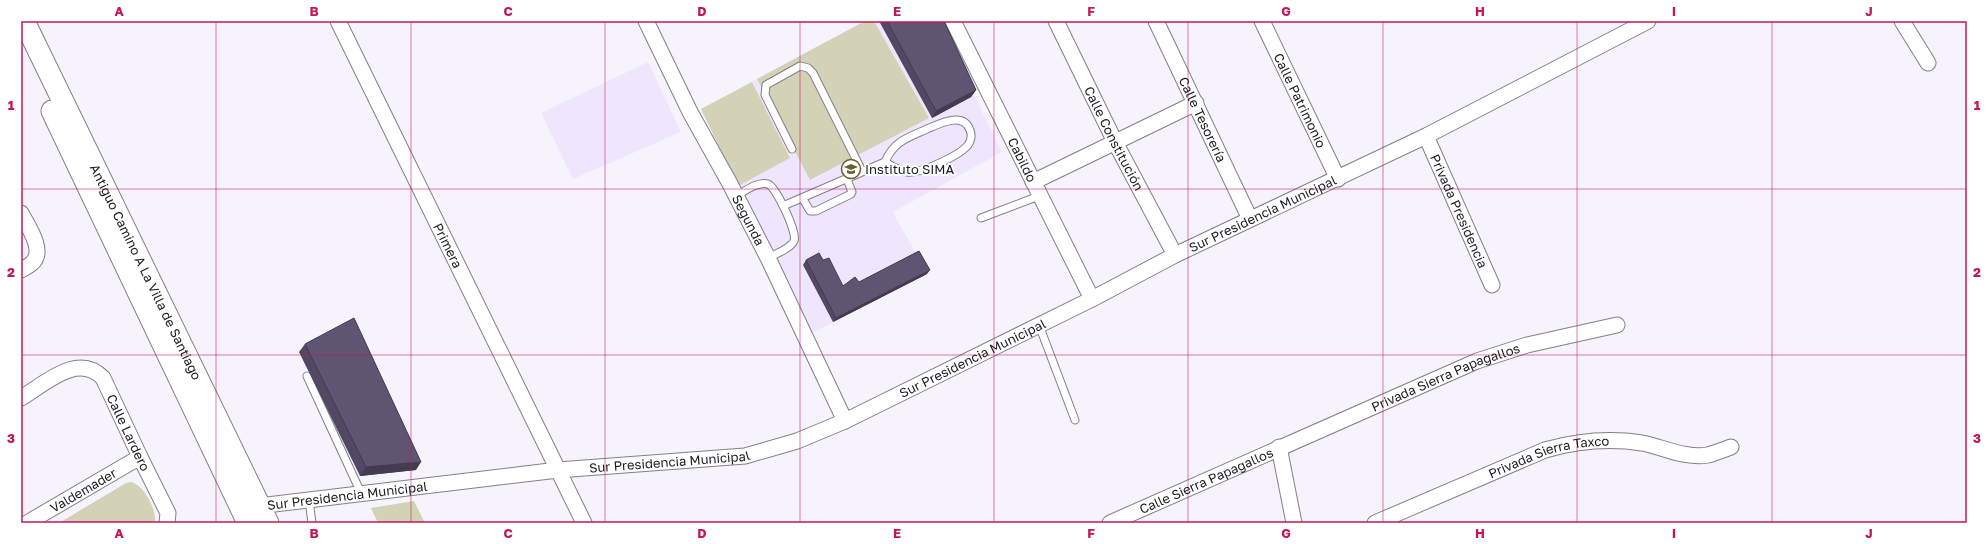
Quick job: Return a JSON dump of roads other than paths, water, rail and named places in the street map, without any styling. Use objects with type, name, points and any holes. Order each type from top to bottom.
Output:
[{"type":"street","name":"Antiguo Camino A La Villa de Santiago","points":[[24,21],[49,89],[254,515]]},
{"type":"street","name":"Primera","points":[[338,21],[584,523]]},
{"type":"street","name":"Segunda","points":[[646,21],[690,112],[768,258],[845,421]]},
{"type":"street","name":"Cabildo","points":[[953,21],[1092,299]]},
{"type":"street","name":"Calle Constitución","points":[[1056,21],[1115,142],[1175,255]]},
{"type":"street","name":"Calle Tesorería","points":[[1156,21],[1250,219]]},
{"type":"street","name":"Calle Patrimonio","points":[[1262,21],[1338,178]]},
{"type":"street","name":"Sur Presidencia Municipal","points":[[254,515],[309,500],[361,493],[558,470],[745,456],[797,441],[845,421],[1092,299],[1175,255],[1426,136],[1648,21]]},
{"type":"street","points":[[1904,22],[1928,63]]},
{"type":"street","points":[[21,48],[49,89]]},
{"type":"street","points":[[1036,189],[1115,142],[1196,103]]},
{"type":"street","name":"Privada Presidencia","points":[[1426,136],[1492,285]]},
{"type":"street","points":[[21,213],[38,250],[37,257],[33,263],[21,270]]},
{"type":"street","name":"Privada Sierra Papagallos","points":[[1280,447],[1500,352],[1560,336],[1617,325]]},
{"type":"street","name":"Calle Lardero","points":[[21,398],[69,369],[86,367],[96,371],[103,378],[168,513],[167,522]]},
{"type":"street","name":"Privada Sierra Taxco","points":[[1375,523],[1545,450],[1564,444],[1598,440],[1623,441],[1642,443],[1700,456],[1731,447]]},
{"type":"street","points":[[1280,447],[1294,523]]},
{"type":"street","name":"Calle Sierra Papagallos","points":[[1110,523],[1280,447]]},
{"type":"street","name":"Valdemader","points":[[27,523],[140,457]]},
{"type":"lane","points":[[792,149],[765,95],[766,85],[774,79],[800,66],[808,68],[813,73],[862,171]]},
{"type":"lane","points":[[783,206],[803,199],[862,171],[885,162],[890,150],[898,143],[939,124],[952,120],[962,121],[968,126],[971,132],[971,138],[968,144],[961,151],[929,168],[908,172],[898,169],[885,162]]},
{"type":"lane","points":[[803,199],[810,211],[821,209],[851,194],[852,192],[847,179]]},
{"type":"lane","points":[[736,196],[757,185],[767,184],[772,186],[783,206],[794,230],[795,240],[792,244],[768,258]]},
{"type":"lane","points":[[981,218],[1036,189]]},
{"type":"lane","points":[[1039,325],[1075,420]]},
{"type":"lane","points":[[307,376],[361,493]]},
{"type":"lane","points":[[309,500],[312,523]]},
{"type":"place","name":"Instituto SIMA","points":[[851,169]]}]
